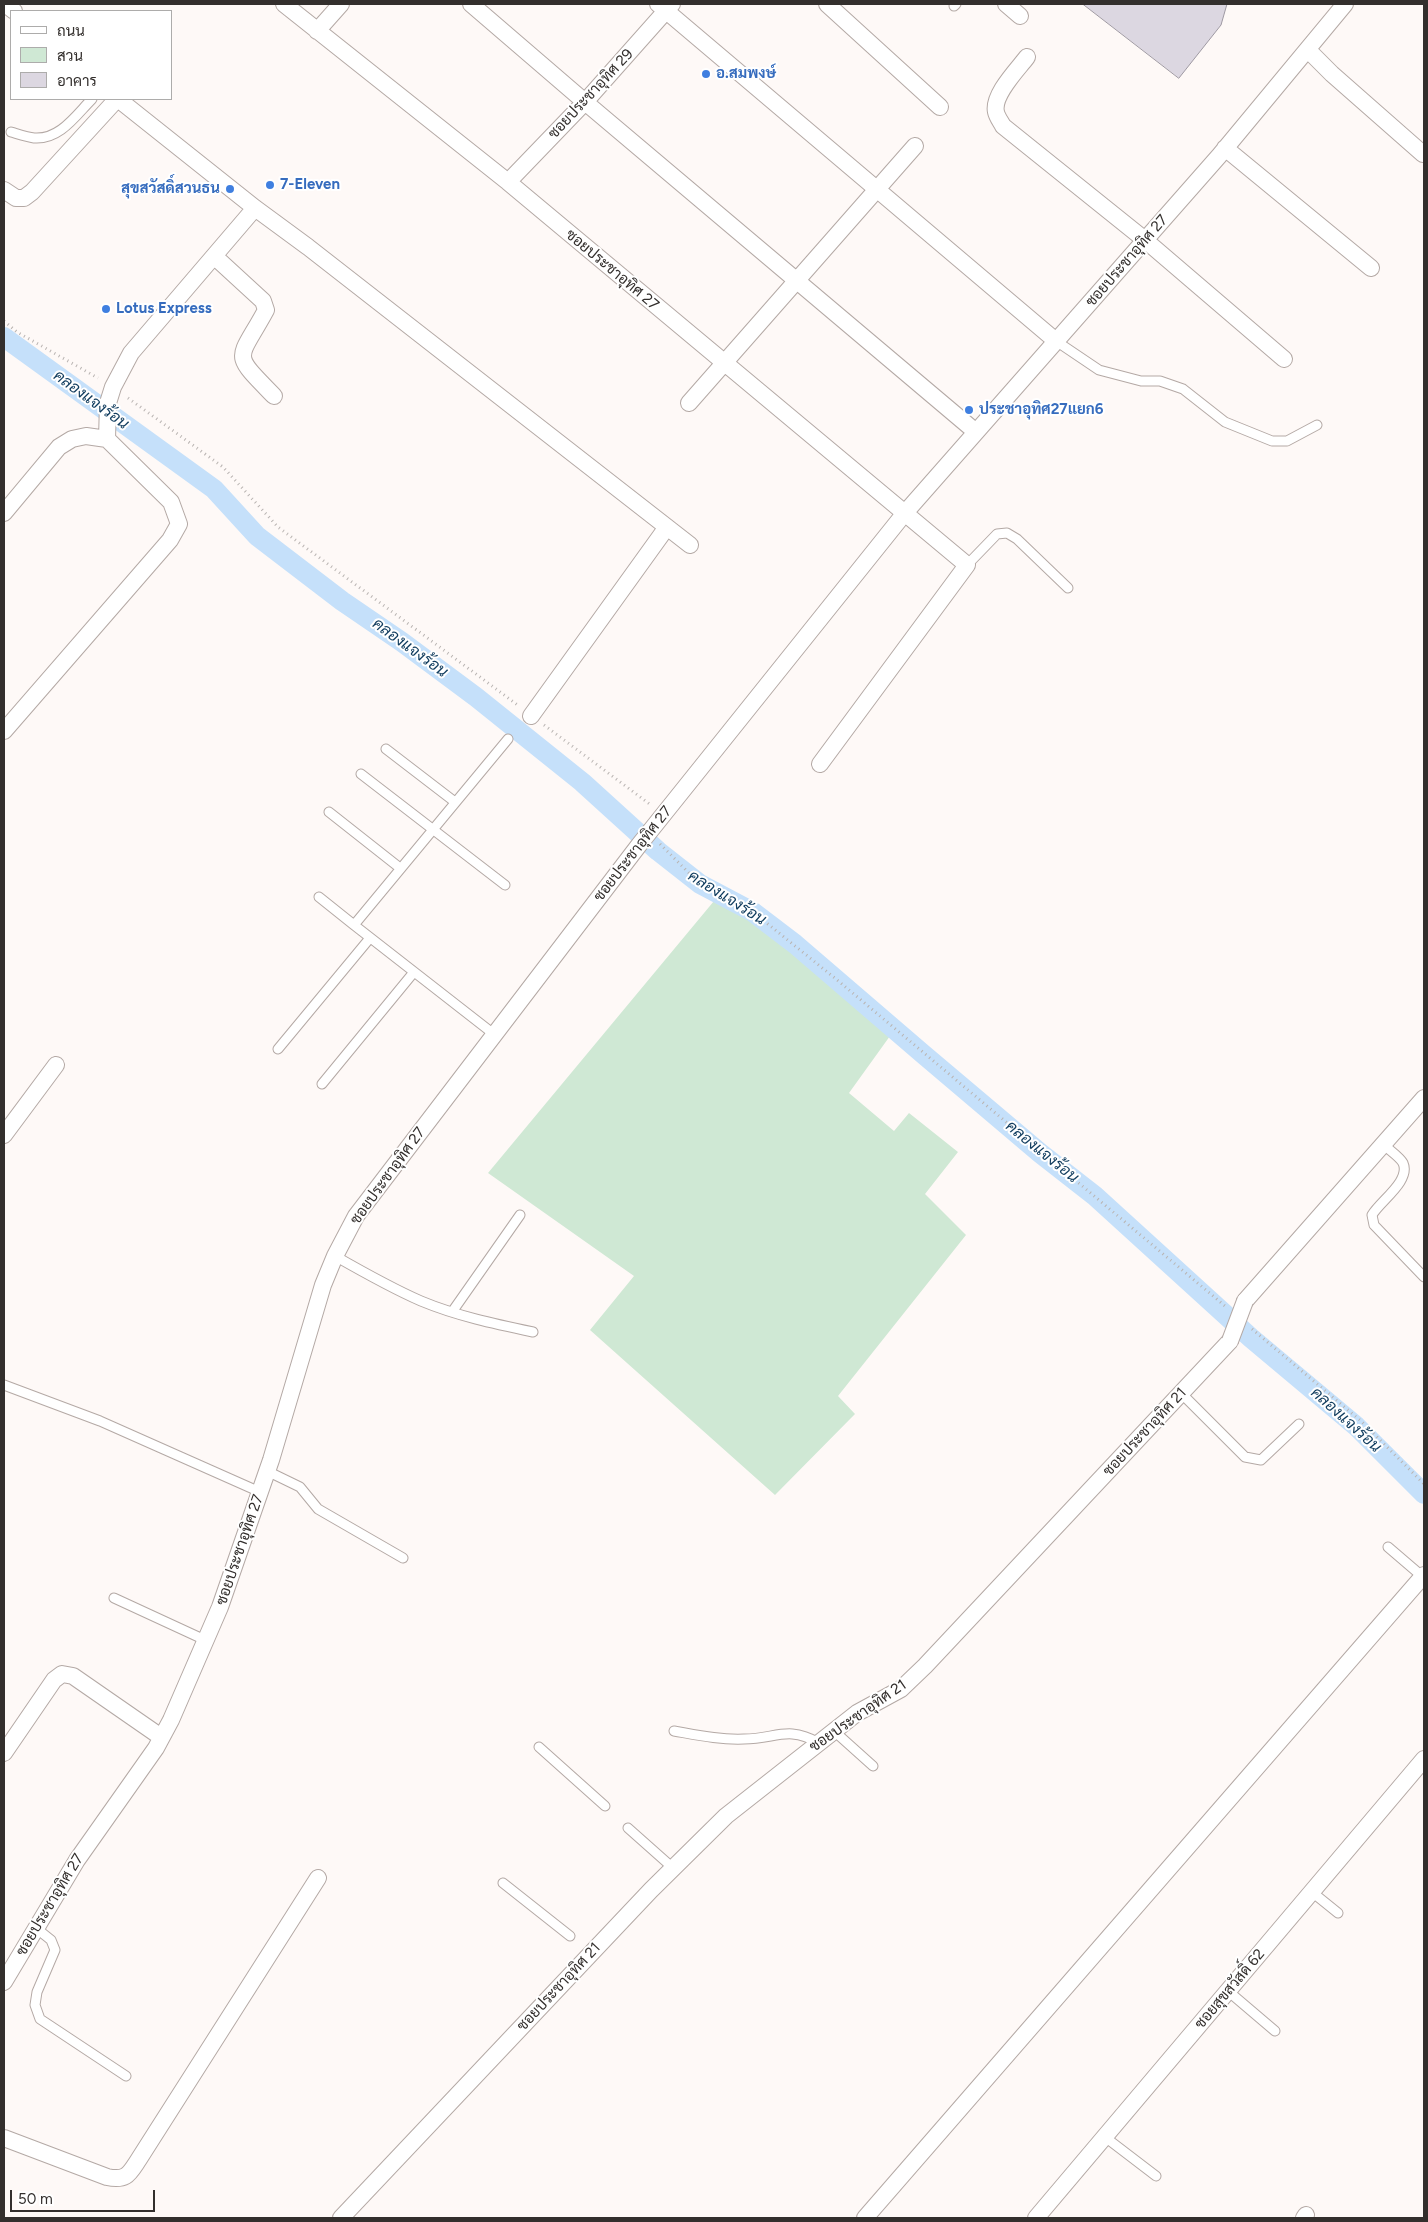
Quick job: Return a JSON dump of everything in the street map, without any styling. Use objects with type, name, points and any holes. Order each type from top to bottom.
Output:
[{"type":"street","name":"ซอยประชาอุทิศ 27","points":[[284,4],[508,182],[904,514]]},
{"type":"street","points":[[317,31],[341,4]]},
{"type":"street","points":[[471,4],[976,432]]},
{"type":"street","points":[[827,4],[940,108]]},
{"type":"street","points":[[1006,4],[1020,16]]},
{"type":"street","name":"ซอยประชาอุทิศ 27","points":[[4,1982],[77,1860],[161,1737],[220,1607],[267,1471],[323,1285],[335,1256],[356,1216],[644,839],[904,514],[1225,148],[1345,4]]},
{"type":"street","points":[[666,6],[1056,341]]},
{"type":"street","name":"ซอยประชาอุทิศ 29","points":[[508,182],[585,102],[666,6]]},
{"type":"street","points":[[1308,50],[1332,74],[1424,154]]},
{"type":"street","points":[[1027,57],[997,99],[995,111],[1004,126],[1145,240],[1284,359]]},
{"type":"street","points":[[4,190],[16,198],[24,198],[32,192],[116,100]]},
{"type":"street","points":[[118,100],[690,545]]},
{"type":"street","points":[[689,403],[915,146]]},
{"type":"street","points":[[1225,148],[1371,268]]},
{"type":"street","points":[[4,731],[170,540],[178,524],[170,502],[107,434],[108,403],[113,387],[131,353],[255,208]]},
{"type":"street","points":[[214,256],[263,302],[266,310],[244,345],[242,357],[245,366],[274,396]]},
{"type":"street","points":[[4,513],[59,447],[72,439],[107,434]]},
{"type":"street","points":[[820,764],[967,565],[904,514]]},
{"type":"street","points":[[532,716],[667,527]]},
{"type":"street","points":[[4,1135],[56,1066]]},
{"type":"street","name":"ซอยประชาอุทิศ 21","points":[[341,2218],[587,1948],[674,1868],[726,1816],[834,1731],[858,1713],[900,1688],[925,1666],[1230,1341],[1245,1301],[1424,1098]]},
{"type":"street","points":[[865,2218],[1424,1576]]},
{"type":"street","points":[[4,1752],[54,1680],[62,1674],[73,1676],[161,1737]]},
{"type":"street","name":"ซอยสุขสวัสดิ์ 62","points":[[1036,2218],[1424,1759]]},
{"type":"street","points":[[4,2138],[107,2177],[125,2178],[318,1878]]},
{"type":"lane","points":[[11,132],[35,138],[49,136],[62,130],[91,100]]},
{"type":"lane","points":[[1056,341],[1099,370],[1141,381],[1160,381],[1183,389],[1225,422],[1272,441],[1287,441],[1317,425]]},
{"type":"lane","points":[[967,565],[997,534],[1007,533],[1017,539],[1068,588]]},
{"type":"lane","points":[[354,925],[508,739]]},
{"type":"lane","points":[[386,749],[456,802]]},
{"type":"lane","points":[[361,774],[505,885]]},
{"type":"lane","points":[[329,812],[400,868]]},
{"type":"lane","points":[[319,897],[495,1035]]},
{"type":"lane","points":[[278,1049],[370,938]]},
{"type":"lane","points":[[322,1084],[414,972]]},
{"type":"lane","points":[[1383,1144],[1403,1162],[1405,1172],[1400,1182],[1376,1206],[1372,1215],[1374,1225],[1424,1277]]},
{"type":"lane","points":[[452,1312],[520,1215]]},
{"type":"lane","points":[[335,1256],[379,1282],[421,1301],[489,1323],[533,1332]]},
{"type":"lane","points":[[6,1389],[100,1422],[260,1492]]},
{"type":"lane","points":[[1181,1393],[1245,1457],[1253,1460],[1261,1460],[1299,1424]]},
{"type":"lane","points":[[267,1471],[300,1487],[318,1509],[403,1558]]},
{"type":"lane","points":[[1388,1547],[1424,1576]]},
{"type":"lane","points":[[114,1598],[205,1640]]},
{"type":"lane","points":[[834,1731],[873,1766]]},
{"type":"lane","points":[[674,1732],[722,1739],[746,1739],[790,1733],[805,1735],[819,1743]]},
{"type":"lane","points":[[539,1747],[605,1806]]},
{"type":"lane","points":[[628,1828],[674,1868]]},
{"type":"lane","points":[[503,1883],[570,1936]]},
{"type":"lane","points":[[1312,1892],[1338,1913]]},
{"type":"lane","points":[[36,1928],[51,1940],[55,1950],[37,1992],[35,2005],[40,2019],[126,2076]]},
{"type":"lane","points":[[1228,1991],[1275,2031]]},
{"type":"lane","points":[[1104,2137],[1156,2176]]},
{"type":"path","points":[[4,321],[17,332],[113,387],[223,467],[278,527],[664,814]]},
{"type":"path","points":[[644,839],[700,884],[761,918],[1226,1307]]},
{"type":"path","points":[[1249,1327],[1361,1421],[1424,1484]]},
{"type":"green space","points":[[714,901],[730,904],[773,931],[890,1036],[849,1093],[894,1131],[909,1113],[958,1152],[925,1194],[966,1235],[838,1396],[855,1414],[775,1495],[590,1330],[634,1276],[488,1173]]},
{"type":"building","points":[[1083,4],[1227,4],[1221,25],[1179,78]]},
{"type":"waterway","name":"คลองแจงร้อน","points":[[4,337],[214,489],[257,536],[342,601],[402,642],[476,697],[582,782],[658,851],[700,884],[753,912],[795,944],[1040,1153],[1095,1196],[1251,1338],[1356,1426],[1424,1494]]},
{"type":"place","name":"อ.สมพงษ์","points":[[706,74]]},
{"type":"place","name":"7-Eleven","points":[[270,185]]},
{"type":"place","name":"สุขสวัสดิ์สวนธน","points":[[230,189]]},
{"type":"place","name":"Lotus Express","points":[[106,309]]},
{"type":"place","name":"ประชาอุทิศ27แยก6","points":[[969,410]]}]
